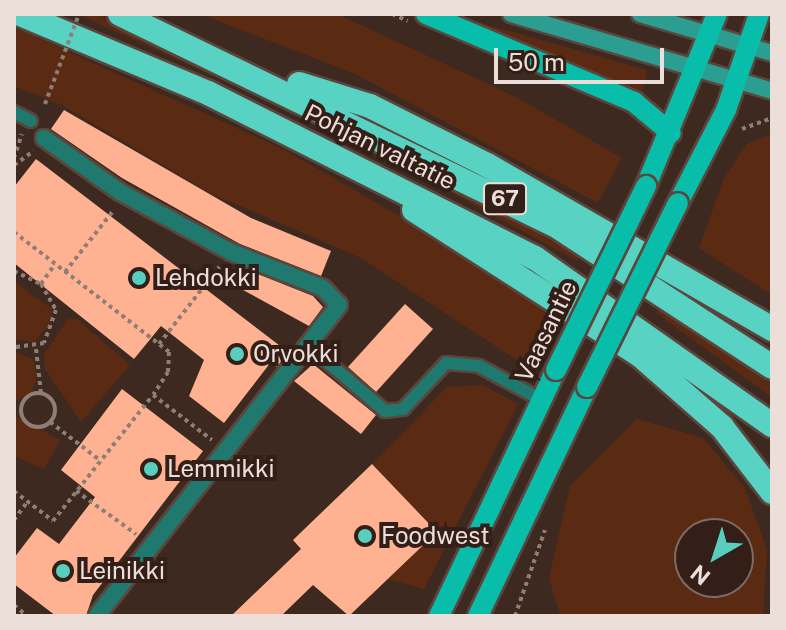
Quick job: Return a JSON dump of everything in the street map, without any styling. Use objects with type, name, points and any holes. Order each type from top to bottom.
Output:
[{"type":"highway","name":"Pohjan valtatie","points":[[20,14],[292,136],[535,258],[772,425]]},
{"type":"highway","name":"Pohjan valtatie","points":[[120,14],[221,60],[555,225],[772,367]]},
{"type":"highway","points":[[221,60],[370,106],[575,213],[772,329]]},
{"type":"highway","points":[[292,136],[641,356],[722,427],[772,492]]},
{"type":"main road","points":[[426,14],[634,102],[671,133]]},
{"type":"main road","points":[[511,14],[772,91]]},
{"type":"main road","points":[[640,14],[772,53]]},
{"type":"main road","name":"Vaasantie","points":[[439,616],[671,133],[717,14]]},
{"type":"main road","points":[[478,616],[736,80],[759,14]]},
{"type":"street","points":[[44,138],[125,195],[231,252],[323,288],[339,305],[310,347],[223,449],[97,616]]},
{"type":"lane","points":[[14,112],[31,121]]},
{"type":"lane","points":[[310,347],[385,411],[403,409],[446,363],[479,366],[542,400]]},
{"type":"path","points":[[45,104],[79,14]]},
{"type":"path","points":[[65,272],[125,195]]},
{"type":"path","points":[[14,232],[169,352],[168,372],[153,395],[53,521],[14,491]]},
{"type":"path","points":[[159,344],[231,252]]},
{"type":"path","points":[[41,284],[55,264]]},
{"type":"path","points":[[14,271],[41,284],[52,297],[56,323],[36,349],[40,394],[54,406],[50,422]]},
{"type":"path","points":[[14,347],[36,349]]},
{"type":"path","points":[[14,405],[40,394]]},
{"type":"path","points":[[153,395],[223,449]]},
{"type":"path","points":[[24,401],[29,425],[50,422],[101,461]]},
{"type":"path","points":[[76,491],[151,544]]},
{"type":"path","points":[[14,520],[28,501]]},
{"type":"path","points":[[14,605],[27,616]]},
{"type":"shaded area","points":[[77,14],[97,14],[250,79],[583,250],[577,261],[359,142]]},
{"type":"shaded area","points":[[201,14],[337,14],[518,98],[622,158],[598,203],[355,74]]},
{"type":"shaded area","points":[[453,15],[647,70],[645,82],[640,94]]},
{"type":"shaded area","points":[[14,27],[283,149],[556,306],[526,366],[361,258],[210,193],[62,105],[14,86]]},
{"type":"shaded area","points":[[772,134],[772,295],[699,248],[724,178],[747,144]]},
{"type":"shaded area","points":[[14,281],[52,309],[51,323],[34,342],[14,339]]},
{"type":"shaded area","points":[[663,302],[772,381],[772,397],[656,313]]},
{"type":"shaded area","points":[[68,319],[77,319],[130,365],[81,422],[45,369],[44,354]]},
{"type":"shaded area","points":[[14,352],[33,359],[37,378],[31,393],[14,402]]},
{"type":"shaded area","points":[[483,385],[518,404],[424,589],[388,579],[437,531],[372,464],[447,387]]},
{"type":"shaded area","points":[[14,415],[60,440],[44,469],[14,456]]},
{"type":"shaded area","points":[[637,419],[703,438],[745,488],[767,550],[763,616],[560,616],[549,578],[570,486]]},
{"type":"building","points":[[64,110],[251,218],[331,251],[321,276],[240,244],[122,178],[51,129]]},
{"type":"building","points":[[36,159],[288,352],[277,367],[271,362],[224,423],[189,396],[204,360],[161,326],[134,359],[14,263],[14,187]]},
{"type":"building","points":[[240,267],[313,296],[323,307],[309,326],[232,284]]},
{"type":"building","points":[[405,304],[433,329],[376,392],[348,367]]},
{"type":"building","points":[[313,364],[376,415],[361,434],[294,381]]},
{"type":"building","points":[[122,389],[203,451],[93,595],[86,616],[56,616],[14,584],[14,558],[37,528],[59,544],[95,497],[61,470]]},
{"type":"building","name":"Foodwest","points":[[372,464],[437,532],[349,616],[313,585],[281,616],[231,616],[301,549],[293,540]]},
{"type":"place","name":"Lehdokki","points":[[139,278]]},
{"type":"place","name":"Orvokki","points":[[237,354]]},
{"type":"place","name":"Lemmikki","points":[[151,469]]},
{"type":"place","name":"Foodwest","points":[[365,536]]},
{"type":"place","name":"Leinikki","points":[[63,571]]}]
